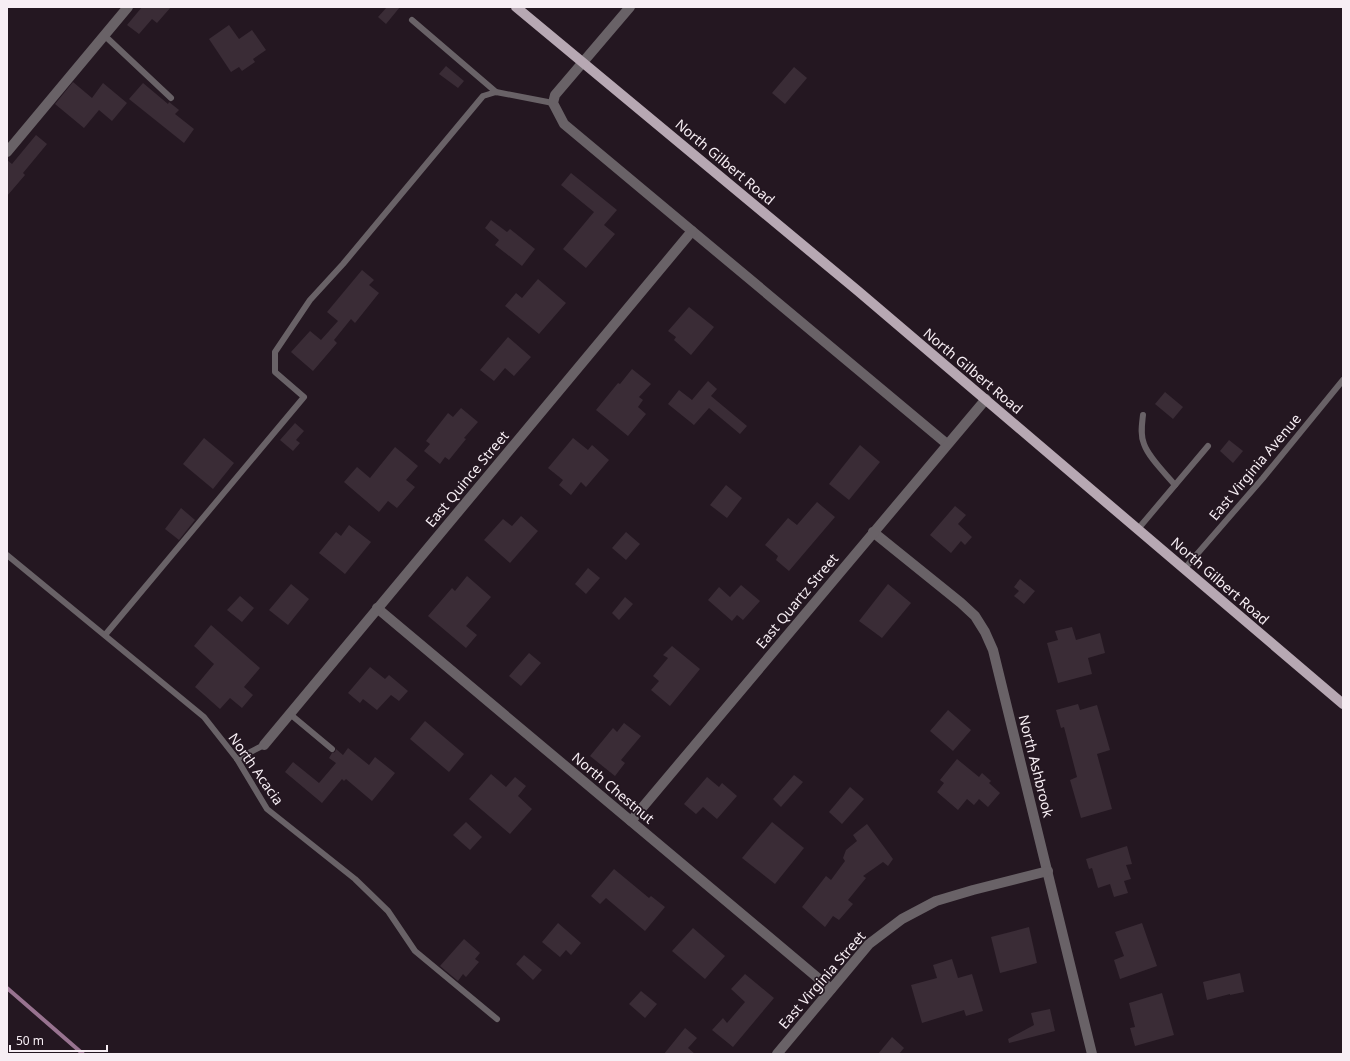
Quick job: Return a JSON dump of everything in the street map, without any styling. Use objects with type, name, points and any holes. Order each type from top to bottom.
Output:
[{"type":"main road","name":"North Gilbert Road","points":[[516,7],[986,399],[1343,704]]},
{"type":"street","points":[[7,152],[128,7]]},
{"type":"street","points":[[630,7],[555,95],[553,103],[564,124],[947,444]]},
{"type":"street","name":"East Quince Street","points":[[264,745],[692,231]]},
{"type":"street","name":"East Quartz Street","points":[[631,821],[986,399]]},
{"type":"street","name":"North Ashbrook","points":[[873,532],[975,616],[985,632],[993,650],[1092,1054]]},
{"type":"street","name":"North Chestnut","points":[[377,608],[831,989]]},
{"type":"street","name":"East Virginia Street","points":[[777,1054],[869,944],[902,919],[936,901],[1048,871]]},
{"type":"lane","points":[[412,20],[496,92]]},
{"type":"lane","points":[[104,35],[171,98]]},
{"type":"lane","points":[[105,634],[304,397],[275,372],[275,352],[310,300],[343,264],[483,96],[496,92],[553,103]]},
{"type":"lane","name":"East Virginia Avenue","points":[[1185,568],[1263,478],[1343,380]]},
{"type":"lane","points":[[1142,415],[1142,434],[1144,444],[1155,462],[1175,485]]},
{"type":"lane","points":[[1138,529],[1208,446]]},
{"type":"lane","name":"North Acacia","points":[[7,555],[105,634],[204,717],[237,759],[267,810],[355,880],[388,911],[415,951],[496,1019]]},
{"type":"lane","points":[[290,714],[332,749]]},
{"type":"lane","points":[[237,759],[264,745]]},
{"type":"building","points":[[142,7],[171,7],[157,23],[152,19],[139,34],[127,25]]},
{"type":"building","points":[[387,7],[400,7],[386,24],[378,17]]},
{"type":"building","points":[[229,25],[239,39],[252,30],[266,50],[253,59],[255,62],[242,71],[239,67],[231,72],[209,39]]},
{"type":"building","points":[[446,66],[464,81],[458,88],[439,74]]},
{"type":"building","points":[[794,67],[807,78],[785,104],[772,93]]},
{"type":"building","points":[[73,82],[92,98],[103,83],[127,103],[112,121],[99,110],[84,128],[55,104]]},
{"type":"building","points":[[143,83],[168,104],[169,102],[179,110],[175,114],[194,129],[184,143],[129,99]]},
{"type":"building","points":[[36,135],[47,144],[23,173],[25,175],[7,196],[7,160],[12,164]]},
{"type":"building","points":[[571,173],[617,210],[604,225],[615,234],[586,268],[563,249],[594,212],[561,185]]},
{"type":"building","points":[[491,220],[507,232],[510,229],[535,249],[522,266],[495,245],[499,240],[485,228]]},
{"type":"building","points":[[362,270],[374,280],[369,285],[379,293],[355,323],[351,319],[334,340],[337,343],[313,371],[291,352],[310,331],[321,340],[338,321],[327,312]]},
{"type":"building","points":[[538,279],[566,303],[539,334],[505,306],[516,293],[522,298]]},
{"type":"building","points":[[689,307],[714,327],[691,355],[674,340],[676,337],[668,331]]},
{"type":"building","points":[[508,337],[531,357],[514,376],[505,368],[494,381],[480,370]]},
{"type":"building","points":[[632,369],[651,384],[639,397],[643,400],[638,407],[646,414],[628,436],[596,410],[618,383],[620,384]]},
{"type":"building","points":[[708,381],[717,389],[711,396],[747,426],[740,434],[709,408],[694,425],[668,404],[679,390],[692,400]]},
{"type":"building","points":[[1165,392],[1183,407],[1173,419],[1155,404]]},
{"type":"building","points":[[461,408],[478,422],[464,438],[466,439],[449,460],[445,457],[440,464],[424,451],[430,444],[426,441],[448,413],[453,417]]},
{"type":"building","points":[[295,423],[304,431],[296,440],[300,443],[293,451],[280,440]]},
{"type":"building","points":[[204,438],[234,463],[213,489],[183,464]]},
{"type":"building","points":[[573,438],[588,450],[592,445],[609,460],[586,487],[581,482],[571,495],[559,485],[563,480],[548,468]]},
{"type":"building","points":[[1229,440],[1243,451],[1233,463],[1220,451]]},
{"type":"building","points":[[860,445],[880,462],[849,500],[829,484]]},
{"type":"building","points":[[395,447],[418,466],[406,480],[415,487],[397,508],[388,501],[379,512],[344,482],[357,467],[370,478]]},
{"type":"building","points":[[726,485],[742,498],[727,518],[710,505]]},
{"type":"building","points":[[817,502],[835,517],[789,571],[776,560],[778,556],[765,545],[788,518],[797,525]]},
{"type":"building","points":[[955,506],[966,515],[958,524],[972,537],[965,545],[961,541],[951,553],[930,535]]},
{"type":"building","points":[[181,508],[195,520],[179,540],[165,529]]},
{"type":"building","points":[[521,516],[538,531],[510,563],[484,540],[503,519],[512,526]]},
{"type":"building","points":[[349,525],[371,542],[345,574],[319,553],[336,532],[341,536]]},
{"type":"building","points":[[626,532],[640,544],[626,560],[612,548]]},
{"type":"building","points":[[588,568],[600,578],[586,594],[575,584]]},
{"type":"building","points":[[467,576],[491,597],[466,626],[477,635],[466,648],[428,616],[452,588],[455,591]]},
{"type":"building","points":[[1020,579],[1035,591],[1024,604],[1014,596],[1019,591],[1014,587]]},
{"type":"building","points":[[291,584],[309,599],[288,625],[269,610]]},
{"type":"building","points":[[888,584],[911,603],[882,638],[859,621]]},
{"type":"building","points":[[741,585],[760,601],[743,620],[737,615],[732,621],[708,600],[719,587],[730,597]]},
{"type":"building","points":[[240,596],[254,608],[242,622],[227,610]]},
{"type":"building","points":[[625,597],[633,604],[619,620],[612,613]]},
{"type":"building","points":[[211,625],[260,668],[244,687],[253,695],[242,708],[230,698],[220,709],[195,687],[214,664],[194,646]]},
{"type":"building","points":[[1072,627],[1076,640],[1100,633],[1105,653],[1088,658],[1092,674],[1058,683],[1047,643],[1058,640],[1055,631]]},
{"type":"building","points":[[672,646],[700,669],[670,706],[651,690],[659,681],[653,676],[668,658],[663,655]]},
{"type":"building","points":[[529,653],[541,663],[521,686],[509,676]]},
{"type":"building","points":[[370,667],[385,679],[389,675],[408,691],[399,701],[391,695],[377,710],[363,699],[360,703],[348,693]]},
{"type":"building","points":[[1078,704],[1080,710],[1097,705],[1110,750],[1097,754],[1112,809],[1081,818],[1070,780],[1077,777],[1064,727],[1061,728],[1056,710]]},
{"type":"building","points":[[948,710],[971,730],[953,751],[930,731]]},
{"type":"building","points":[[425,721],[464,754],[449,772],[410,739]]},
{"type":"building","points":[[624,723],[641,736],[621,760],[625,763],[615,776],[590,756],[613,728],[617,732]]},
{"type":"building","points":[[348,748],[369,765],[375,757],[395,773],[372,801],[346,779],[344,781],[342,779],[322,803],[285,772],[293,762],[319,783],[336,763],[329,758],[332,753],[335,752],[336,749],[343,755]]},
{"type":"building","points":[[957,759],[979,777],[982,773],[991,781],[989,783],[1000,793],[988,807],[979,799],[974,805],[967,799],[958,810],[937,792],[944,783],[940,780]]},
{"type":"building","points":[[491,774],[506,787],[515,777],[526,786],[518,796],[532,809],[510,834],[469,799]]},
{"type":"building","points":[[794,775],[803,782],[781,807],[773,799]]},
{"type":"building","points":[[707,777],[719,787],[722,783],[737,796],[717,819],[703,807],[696,814],[684,804]]},
{"type":"building","points":[[850,787],[864,799],[842,824],[829,812]]},
{"type":"building","points":[[466,822],[482,837],[470,850],[453,835]]},
{"type":"building","points":[[772,822],[804,848],[775,884],[742,858]]},
{"type":"building","points":[[867,824],[893,859],[888,866],[883,862],[863,876],[866,878],[848,900],[853,904],[839,920],[833,916],[825,927],[802,907],[826,876],[831,880],[845,861],[843,858],[846,850],[857,841],[853,835]]},
{"type":"building","points":[[1127,846],[1132,864],[1126,865],[1131,879],[1124,881],[1128,893],[1114,897],[1110,884],[1098,888],[1092,868],[1089,869],[1086,859]]},
{"type":"building","points":[[614,869],[649,898],[651,896],[665,907],[645,931],[606,898],[600,904],[591,896]]},
{"type":"building","points":[[558,923],[581,943],[571,955],[566,950],[560,957],[542,942]]},
{"type":"building","points":[[1142,923],[1157,966],[1120,979],[1114,960],[1124,956],[1115,932]]},
{"type":"building","points":[[1029,927],[1037,963],[1000,973],[991,937]]},
{"type":"building","points":[[693,928],[725,956],[705,979],[672,951]]},
{"type":"building","points":[[464,939],[480,953],[475,959],[479,962],[466,977],[463,974],[458,981],[440,966]]},
{"type":"building","points":[[524,955],[542,970],[533,980],[516,964]]},
{"type":"building","points":[[952,959],[958,978],[972,974],[983,1011],[966,1016],[964,1010],[922,1023],[911,985],[937,978],[933,965]]},
{"type":"building","points":[[1240,973],[1244,992],[1207,1000],[1203,982]]},
{"type":"building","points":[[745,974],[774,998],[733,1047],[712,1030],[723,1018],[727,1023],[745,1002],[731,989]]},
{"type":"building","points":[[641,991],[657,1004],[645,1018],[629,1004]]},
{"type":"building","points":[[1162,993],[1174,1035],[1135,1046],[1130,1028],[1135,1027],[1129,1003]]},
{"type":"building","points":[[1050,1009],[1055,1031],[1009,1043],[1008,1039],[1034,1025],[1031,1013]]},
{"type":"building","points":[[685,1028],[697,1038],[688,1048],[695,1054],[664,1054]]},
{"type":"building","points":[[892,1037],[904,1048],[899,1054],[878,1054]]},
{"type":"waterway","points":[[7,988],[83,1054]]}]
